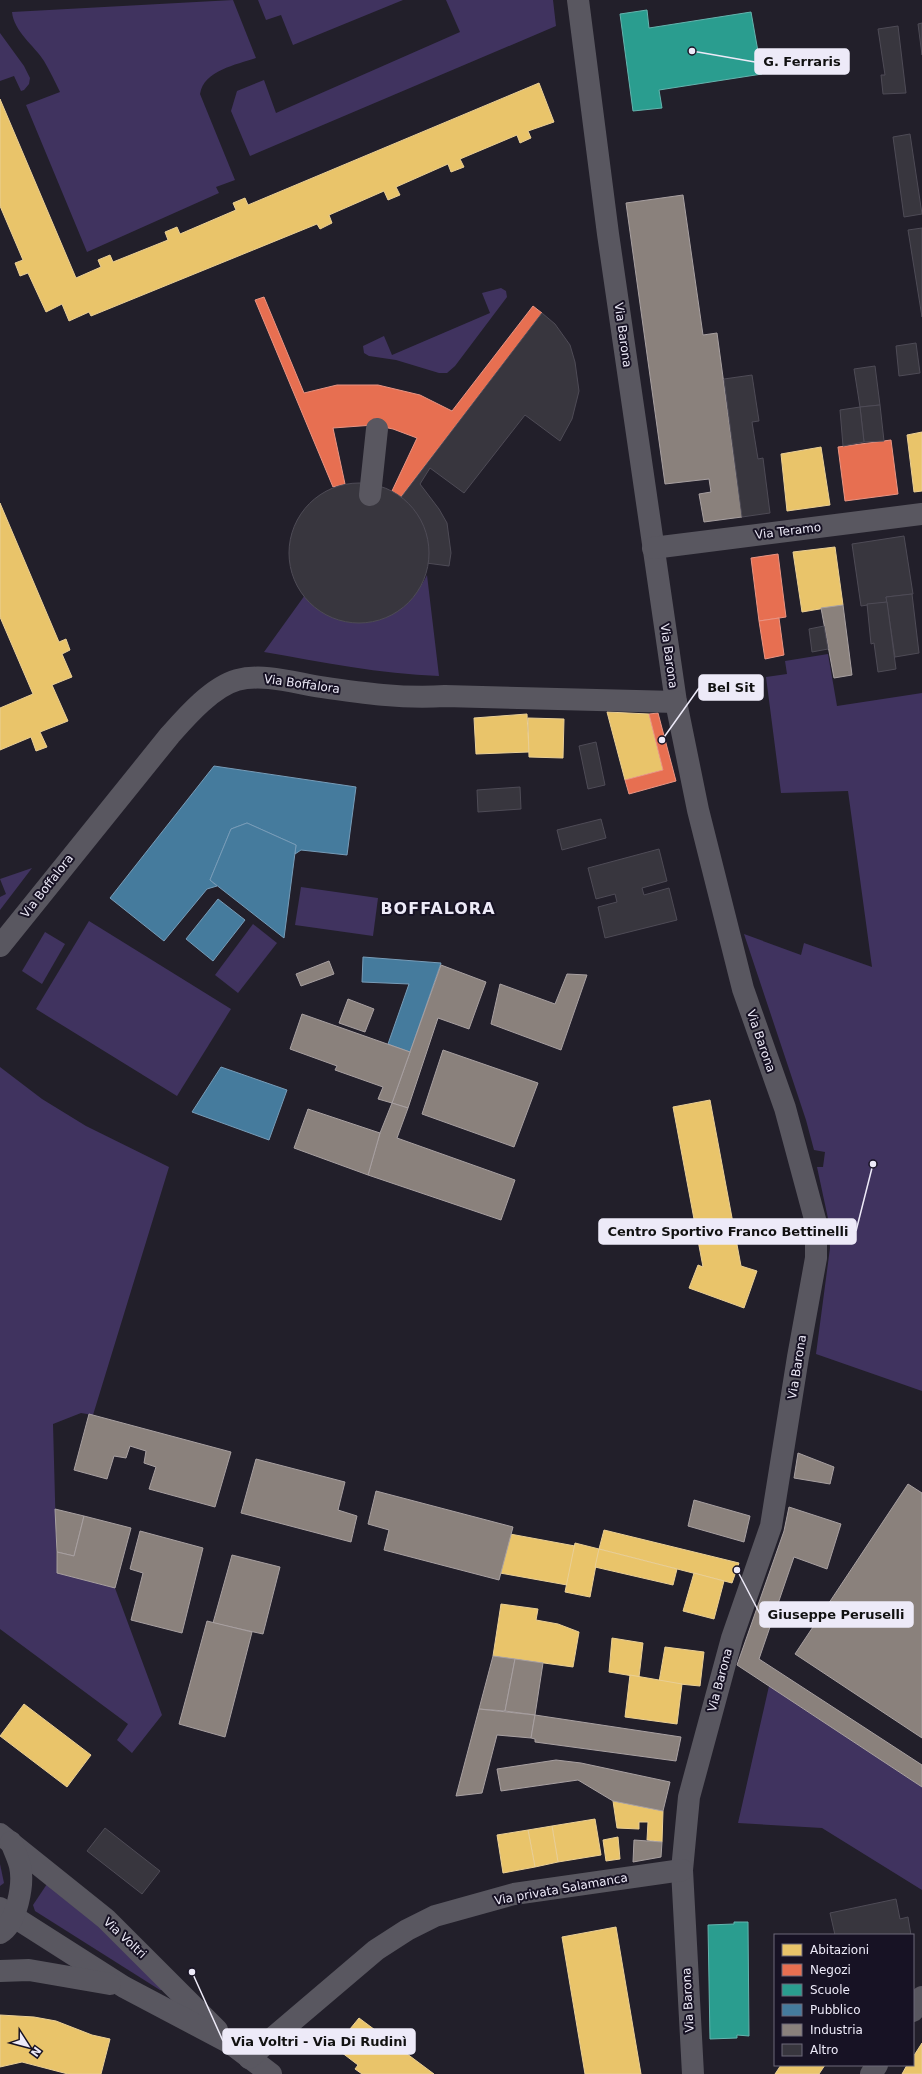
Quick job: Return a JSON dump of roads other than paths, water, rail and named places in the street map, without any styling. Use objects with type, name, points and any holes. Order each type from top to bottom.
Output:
[{"type":"street","name":"Via Barona","points":[[578,0],[607,226],[676,702],[698,810],[743,989],[785,1108],[816,1222],[816,1258],[798,1357],[771,1526],[732,1638],[689,1797],[682,1870],[693,2074]]},
{"type":"street","points":[[370,495],[377,429]]},
{"type":"street","name":"Via Teramo","points":[[653,548],[922,514]]},
{"type":"street","name":"Via Boffalora","points":[[0,946],[170,735],[194,709],[219,689],[236,680],[257,677],[377,695],[422,698],[452,696],[676,702]]},
{"type":"street","name":"Via Voltri","points":[[6,1838],[20,1866],[21,1889],[4,1919],[124,1987],[230,2044],[271,2074]]},
{"type":"street","name":"Via Voltri","points":[[6,1838],[106,1919],[170,1980],[230,2044]]},
{"type":"street","name":"Via privata Salamanca","points":[[249,2058],[376,1950],[407,1930],[436,1916],[514,1894],[682,1870]]},
{"type":"street","points":[[0,1971],[29,1970],[124,1987]]},
{"type":"street","points":[[914,2009],[922,1997]]},
{"type":"place","name":"G. Ferraris","points":[[692,51]]},
{"type":"place","name":"Bel Sit","points":[[662,740]]},
{"type":"place","name":"Centro Sportivo Franco Bettinelli","points":[[873,1164]]},
{"type":"place","name":"Giuseppe Peruselli","points":[[737,1570]]},
{"type":"place","name":"Via Voltri - Via Di Rudinì","points":[[192,1972]]},
{"type":"district","name":"BOFFALORA","points":[[438,908]]}]
